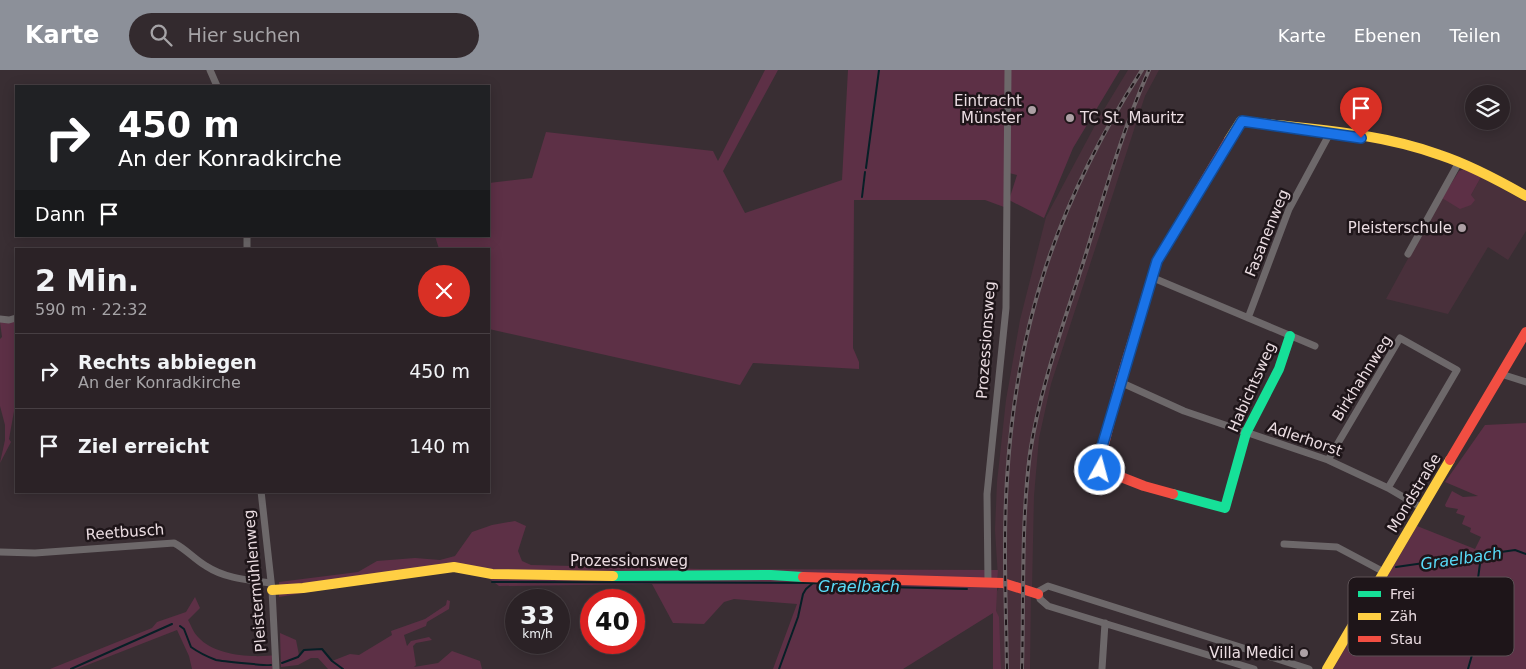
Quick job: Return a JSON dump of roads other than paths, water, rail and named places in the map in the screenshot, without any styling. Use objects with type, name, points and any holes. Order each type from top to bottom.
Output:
[{"type":"street","points":[[210,70],[217,85]]},
{"type":"street","name":"Prozessionsweg","points":[[988,582],[987,494],[1006,308],[1008,70]]},
{"type":"street","points":[[1120,382],[1157,261],[1242,121],[1392,142],[1427,150],[1459,162],[1526,196]]},
{"type":"street","name":"Fasanenweg","points":[[1248,318],[1289,209],[1330,133]]},
{"type":"street","points":[[1408,254],[1459,162]]},
{"type":"street","points":[[1151,276],[1315,346]]},
{"type":"street","points":[[0,319],[15,318]]},
{"type":"street","name":"Mondstraße","points":[[1381,577],[1526,332]]},
{"type":"street","name":"Habichtsweg","points":[[1120,382],[1098,468],[1144,486],[1224,508],[1246,433],[1279,369],[1290,336]]},
{"type":"street","name":"Birkhahnweg","points":[[1328,460],[1400,338],[1457,370],[1388,488]]},
{"type":"street","points":[[1501,374],[1526,382]]},
{"type":"street","name":"Adlerhorst","points":[[1120,382],[1184,411],[1328,460],[1388,488],[1422,508]]},
{"type":"street","name":"Pleistermühlenweg","points":[[261,493],[272,587],[276,669]]},
{"type":"street","name":"Reetbusch","points":[[0,552],[35,553],[174,543],[186,549],[204,565],[216,572],[272,587]]},
{"type":"street","points":[[1284,544],[1337,547],[1384,572]]},
{"type":"street","name":"Prozessionsweg","points":[[272,587],[304,588],[454,567],[492,574],[522,575],[780,575],[850,580],[1003,583],[1038,594],[1042,602],[1048,606],[1254,669]]},
{"type":"street","name":"Prozessionsweg","points":[[1038,594],[1041,589],[1048,586],[1309,669]]},
{"type":"street","points":[[1102,669],[1105,623]]},
{"type":"street","name":"Mondstraße","points":[[1327,669],[1348,633]]},
{"type":"waterway","points":[[866,168],[879,70]]},
{"type":"waterway","points":[[862,197],[865,172]]},
{"type":"waterway","name":"Graelbach","points":[[1396,567],[1515,550],[1526,554]]},
{"type":"waterway","points":[[1478,577],[1481,556]]},
{"type":"waterway","points":[[492,582],[813,583],[847,586],[967,589]]},
{"type":"waterway","name":"Graelbach","points":[[779,669],[798,617],[803,594],[813,583]]},
{"type":"waterway","name":"Graelbach","points":[[71,669],[172,624]]},
{"type":"waterway","name":"Graelbach","points":[[180,626],[184,629],[191,647],[213,659],[271,665]]},
{"type":"waterway","name":"Graelbach","points":[[282,663],[298,657],[304,650],[322,649],[332,661],[343,669]]},
{"type":"waterway","points":[[1468,669],[1472,656]]},
{"type":"railway","points":[[1007,669],[1005,550],[1007,479],[1012,422],[1020,368],[1046,265],[1065,216],[1087,167],[1112,119],[1142,70]]},
{"type":"railway","points":[[1022,669],[1025,507],[1034,428],[1053,355],[1114,164],[1130,116],[1149,70]]},
{"type":"place","name":"Eintracht Münster","points":[[1032,110]]},
{"type":"place","name":"TC St. Mauritz","points":[[1070,118]]},
{"type":"place","name":"Pleisterschule","points":[[1462,228]]},
{"type":"place","name":"Villa Medici","points":[[1304,653]]}]
